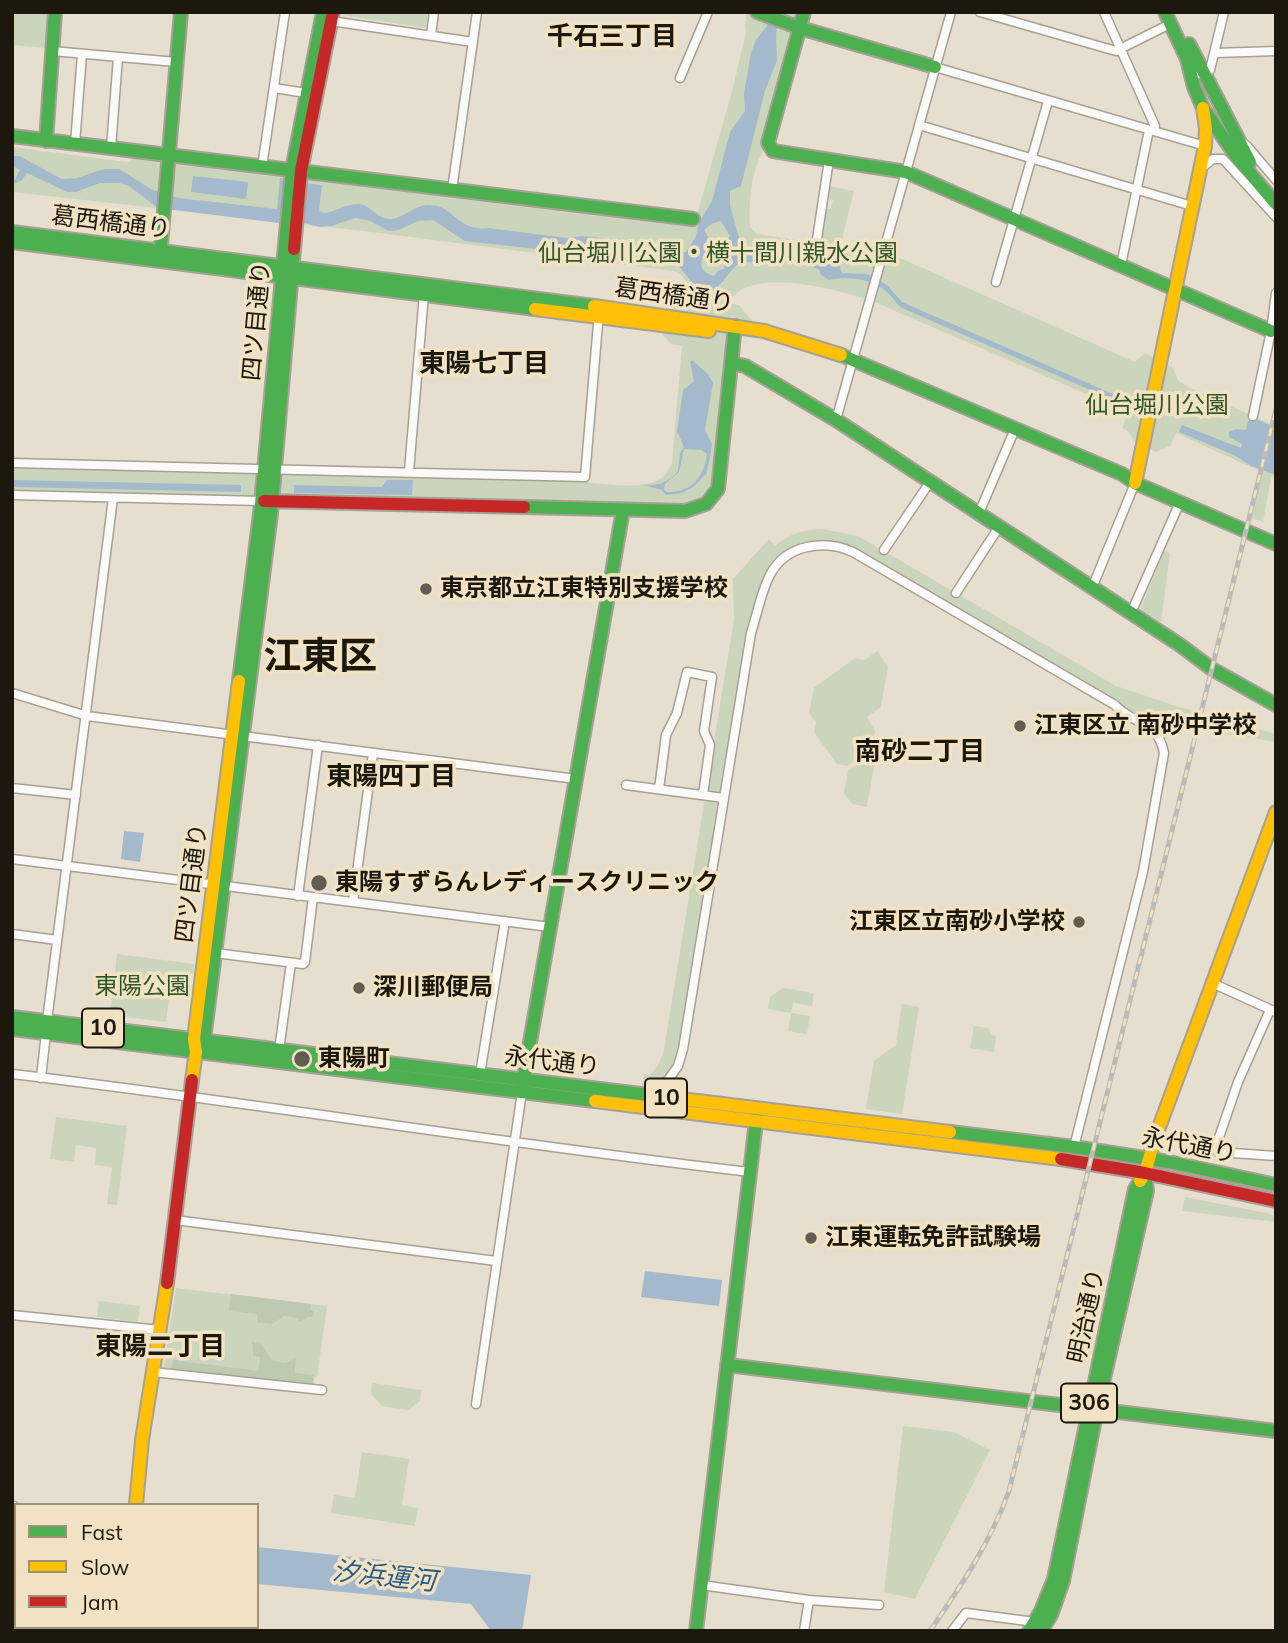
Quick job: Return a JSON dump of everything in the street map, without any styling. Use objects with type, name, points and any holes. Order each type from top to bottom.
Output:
[{"type":"main road","points":[[47,141],[55,12]]},
{"type":"main road","points":[[160,256],[181,12]]},
{"type":"main road","points":[[757,12],[800,28],[935,67]]},
{"type":"main road","points":[[804,12],[769,146],[773,152],[906,172],[1271,331]]},
{"type":"main road","name":"四ツ目通り","points":[[198,1044],[267,500],[291,225],[306,93],[329,15]]},
{"type":"main road","name":"四ツ目通り","points":[[296,174],[329,15]]},
{"type":"main road","points":[[1170,16],[1197,73],[1215,97],[1244,154],[1276,194]]},
{"type":"main road","points":[[1136,483],[1205,146],[1206,129],[1197,73]]},
{"type":"main road","points":[[1205,146],[1217,130],[1215,97]]},
{"type":"main road","points":[[1203,108],[1238,159],[1276,204]]},
{"type":"main road","points":[[1217,130],[1235,138]]},
{"type":"main road","points":[[12,136],[111,148],[168,161],[262,167],[296,174],[693,219]]},
{"type":"main road","points":[[1205,146],[1222,146],[1238,159]]},
{"type":"main road","name":"葛西橋通り","points":[[12,232],[160,256]]},
{"type":"main road","name":"葛西橋通り","points":[[12,242],[160,256],[735,330],[764,331],[852,363],[1122,474],[1136,483],[1276,544]]},
{"type":"main road","name":"葛西橋通り","points":[[287,272],[424,294],[599,312]]},
{"type":"main road","points":[[267,500],[685,511],[706,504],[719,483],[735,330]]},
{"type":"main road","points":[[731,363],[745,366],[836,420],[1180,645],[1212,669],[1276,705]]},
{"type":"main road","name":"葛西橋通り","points":[[852,363],[1117,481],[1136,483]]},
{"type":"main road","points":[[523,1086],[622,510]]},
{"type":"main road","name":"明治通り","points":[[1035,1628],[1051,1615],[1063,1581],[1093,1408],[1147,1191],[1145,1172],[1149,1158],[1276,814]]},
{"type":"main road","name":"四ツ目通り","points":[[198,1044],[215,954],[218,885]]},
{"type":"main road","name":"永代通り","points":[[12,1017],[47,1027],[756,1115],[1079,1161],[1145,1172],[1276,1201]]},
{"type":"main road","name":"永代通り","points":[[12,1029],[47,1027]]},
{"type":"main road","points":[[136,1503],[198,1044]]},
{"type":"main road","name":"永代通り","points":[[198,1044],[279,1050],[480,1074],[523,1086]]},
{"type":"main road","points":[[696,1631],[756,1115]]},
{"type":"main road","name":"永代通り","points":[[756,1115],[1085,1148],[1149,1158],[1276,1185]]},
{"type":"main road","points":[[727,1365],[1276,1431]]},
{"type":"street","points":[[262,167],[285,12]]},
{"type":"street","points":[[431,35],[434,12]]},
{"type":"street","points":[[452,190],[477,12]]},
{"type":"street","points":[[680,78],[708,12]]},
{"type":"street","points":[[836,420],[951,12]]},
{"type":"street","points":[[981,12],[1115,51],[1170,16]]},
{"type":"street","points":[[1104,12],[1155,126],[1136,190],[1121,265]]},
{"type":"street","points":[[1197,73],[1210,70],[1224,12]]},
{"type":"street","points":[[329,15],[473,42]]},
{"type":"street","points":[[52,51],[176,62]]},
{"type":"street","points":[[1214,53],[1276,51]]},
{"type":"street","points":[[75,144],[82,54]]},
{"type":"street","points":[[111,148],[118,57]]},
{"type":"street","points":[[935,67],[1205,146]]},
{"type":"street","points":[[274,88],[306,93]]},
{"type":"street","points":[[996,282],[1048,101]]},
{"type":"street","points":[[919,125],[1192,206]]},
{"type":"street","points":[[1235,138],[1247,146],[1276,180]]},
{"type":"street","points":[[1200,169],[1213,159],[1223,159],[1276,217]]},
{"type":"street","points":[[817,239],[829,160]]},
{"type":"street","points":[[1254,416],[1276,293]]},
{"type":"street","points":[[410,471],[424,294]]},
{"type":"street","points":[[12,463],[585,477],[599,312]]},
{"type":"street","points":[[979,513],[1012,436]]},
{"type":"street","points":[[884,550],[930,482]]},
{"type":"street","points":[[1092,588],[1136,483]]},
{"type":"street","points":[[12,495],[267,500]]},
{"type":"street","points":[[41,1078],[113,498]]},
{"type":"street","points":[[1131,613],[1180,502]]},
{"type":"street","points":[[956,593],[999,527]]},
{"type":"street","points":[[652,1102],[672,1077],[681,1058],[751,633],[769,576],[776,566],[794,551],[821,544],[843,547],[853,552],[1107,700],[1152,728],[1161,738],[1164,752],[1143,872],[1085,1148]]},
{"type":"street","points":[[659,789],[666,735],[677,713],[687,672],[712,677],[704,731],[710,745],[703,795]]},
{"type":"street","points":[[12,693],[87,716],[576,779]]},
{"type":"street","points":[[298,896],[318,745]]},
{"type":"street","points":[[353,902],[373,753]]},
{"type":"street","points":[[626,785],[724,798]]},
{"type":"street","points":[[12,788],[76,795]]},
{"type":"street","points":[[12,859],[550,927]]},
{"type":"street","points":[[215,954],[303,964],[313,897]]},
{"type":"street","points":[[480,1074],[505,921]]},
{"type":"street","points":[[12,934],[57,940]]},
{"type":"street","points":[[279,1050],[291,963]]},
{"type":"street","points":[[1212,983],[1273,1011],[1237,1082],[1214,1149],[1218,1152],[1276,1156]]},
{"type":"street","points":[[12,1074],[750,1172]]},
{"type":"street","points":[[476,1404],[523,1086]]},
{"type":"street","points":[[175,1220],[496,1261]]},
{"type":"street","points":[[12,1315],[160,1330]]},
{"type":"street","points":[[153,1372],[322,1390]]},
{"type":"street","points":[[701,1585],[809,1600],[879,1605]]},
{"type":"street","points":[[804,1631],[809,1600]]},
{"type":"street","points":[[951,1631],[966,1613],[1035,1628]]},
{"type":"green space","points":[[12,12],[48,12],[46,48],[12,45]]},
{"type":"green space","points":[[342,12],[428,12],[426,28],[342,15]]},
{"type":"green space","points":[[747,12],[804,12],[768,143],[758,161],[752,183],[750,227],[757,234],[823,244],[820,236],[825,209],[830,209],[833,200],[826,199],[828,186],[854,191],[840,246],[884,251],[1135,362],[1145,353],[1173,368],[1178,380],[1188,387],[1273,425],[1276,417],[1276,476],[1271,477],[1263,522],[1251,518],[1262,472],[1176,433],[1170,446],[1156,452],[1135,442],[1129,432],[1122,428],[1126,419],[1119,415],[1121,409],[870,300],[837,291],[794,283],[754,285],[739,291],[729,303],[739,305],[753,322],[664,310],[675,300],[687,298],[687,282],[674,271],[372,232],[12,192],[12,147],[127,162],[139,156],[687,225],[697,215],[733,88],[746,32]]},
{"type":"green space","points":[[747,324],[731,339],[715,488],[696,506],[12,492],[12,466],[584,480],[590,483],[628,486],[647,484],[663,477],[672,463],[682,346],[671,344],[660,331]]},
{"type":"green space","points":[[822,529],[858,536],[1116,686],[1276,734],[1276,742],[1190,728],[1178,733],[1146,721],[1086,682],[855,549],[844,545],[794,551],[759,589],[746,631],[677,1053],[671,1068],[661,1079],[653,1086],[642,1085],[644,1074],[650,1075],[659,1064],[664,1050],[734,619],[733,579],[769,539],[775,546],[797,533]]},
{"type":"green space","points":[[1164,551],[1170,553],[1161,622],[1141,608]]},
{"type":"green space","points":[[877,651],[888,666],[881,707],[867,717],[875,731],[872,748],[847,766],[837,764],[814,732],[816,722],[809,713],[814,688],[855,658],[865,660]]},
{"type":"green space","points":[[865,759],[875,761],[867,807],[852,804],[844,793],[848,771]]},
{"type":"green space","name":"東陽公園","points":[[117,954],[194,964],[193,974],[172,972],[166,1022],[110,1015]]},
{"type":"green space","points":[[783,988],[814,993],[812,1006],[793,1003],[791,1013],[768,1009],[770,997]]},
{"type":"green space","points":[[902,1004],[919,1007],[902,1114],[866,1109],[874,1061],[896,1045]]},
{"type":"green space","points":[[791,1013],[810,1016],[807,1034],[788,1031]]},
{"type":"green space","points":[[974,1026],[989,1028],[991,1035],[996,1036],[994,1052],[970,1048]]},
{"type":"green space","points":[[56,1117],[127,1126],[117,1205],[107,1204],[112,1167],[95,1165],[96,1148],[76,1145],[74,1162],[50,1159]]},
{"type":"green space","points":[[1185,1197],[1266,1213],[1276,1216],[1276,1222],[1182,1211]]},
{"type":"green space","points":[[176,1288],[327,1306],[317,1377],[314,1377],[312,1388],[163,1373]]},
{"type":"green space","points":[[231,1294],[311,1304],[313,1317],[307,1317],[300,1322],[297,1318],[284,1316],[272,1324],[257,1322],[257,1314],[229,1311]]},
{"type":"green space","points":[[99,1301],[140,1306],[138,1322],[97,1317]]},
{"type":"green space","points":[[252,1340],[261,1344],[273,1361],[286,1363],[296,1357],[295,1373],[314,1375],[313,1385],[171,1372],[173,1360],[258,1371],[260,1357],[253,1356]]},
{"type":"green space","points":[[372,1383],[421,1390],[420,1401],[408,1410],[382,1406],[371,1394]]},
{"type":"green space","points":[[903,1426],[954,1432],[990,1450],[915,1599],[884,1592]]},
{"type":"green space","points":[[362,1452],[409,1459],[402,1505],[418,1508],[415,1526],[331,1513],[334,1495],[355,1498]]},
{"type":"water","points":[[771,12],[780,12],[776,34],[777,60],[765,91],[741,186],[730,191],[730,205],[741,245],[758,253],[790,259],[821,263],[833,258],[842,273],[867,274],[887,285],[902,302],[1120,397],[1118,402],[902,308],[881,287],[851,278],[829,280],[821,275],[819,269],[795,263],[741,262],[718,287],[708,293],[698,290],[678,265],[465,241],[433,220],[418,221],[399,230],[389,231],[370,221],[355,218],[319,227],[305,223],[279,223],[158,208],[129,186],[119,183],[100,183],[76,192],[67,192],[27,173],[22,180],[12,185],[20,170],[12,166],[12,156],[19,156],[62,179],[77,178],[104,169],[119,169],[151,189],[178,198],[277,209],[282,178],[284,181],[322,185],[319,211],[323,213],[360,204],[389,219],[430,205],[438,206],[463,223],[478,228],[566,238],[602,238],[633,244],[650,242],[665,253],[686,252],[712,201],[730,132],[745,111],[744,93],[751,53],[756,40],[767,26]],"holes":[[[721,221],[730,236],[721,249],[726,257],[724,269],[714,276],[707,273],[701,265],[711,242],[704,230]]]},
{"type":"water","points":[[193,176],[248,182],[246,199],[191,192]]},
{"type":"water","points":[[692,360],[708,374],[713,383],[705,430],[712,444],[710,458],[706,474],[693,487],[682,493],[666,495],[662,490],[640,484],[661,484],[678,471],[680,453],[684,447],[677,431],[683,390],[694,381],[690,362]],"holes":[[[684,449],[702,450],[707,454],[703,470],[695,482],[683,490],[664,490],[665,484],[679,472]]]},
{"type":"water","points":[[1254,418],[1276,428],[1276,475],[1179,432],[1182,425],[1241,448],[1242,444],[1229,437],[1229,432],[1236,429],[1246,430],[1248,421]]},
{"type":"water","points":[[12,480],[241,485],[241,492],[12,487]]},
{"type":"water","points":[[387,480],[413,480],[412,495],[294,493],[294,485],[382,487]]},
{"type":"water","points":[[124,831],[144,833],[140,862],[121,859]]},
{"type":"water","points":[[645,1271],[722,1280],[719,1306],[641,1297]]},
{"type":"water","name":"汐浜運河","points":[[259,1547],[531,1575],[522,1631],[491,1631],[471,1604],[259,1584]]},
{"type":"railway","points":[[930,1631],[984,1546],[1009,1491],[1276,409]]},
{"type":"traffic: fast","points":[[46,141],[55,12]]},
{"type":"traffic: fast","points":[[160,257],[181,12]]},
{"type":"traffic: fast","points":[[239,681],[260,514],[292,170],[323,12]]},
{"type":"traffic: fast","points":[[757,12],[800,28],[935,67]]},
{"type":"traffic: fast","points":[[804,12],[768,143],[773,151],[906,172],[1271,331]]},
{"type":"traffic: fast","points":[[1165,12],[1187,59],[1203,108],[1238,159],[1276,204]]},
{"type":"traffic: fast","points":[[1189,44],[1250,162]]},
{"type":"traffic: fast","points":[[12,136],[693,219]]},
{"type":"traffic: fast","points":[[12,232],[594,306]]},
{"type":"traffic: fast","points":[[12,242],[535,309]]},
{"type":"traffic: fast","points":[[198,1048],[204,1040],[271,514],[294,249]]},
{"type":"traffic: fast","points":[[524,507],[685,511],[706,504],[718,489],[735,326]]},
{"type":"traffic: fast","points":[[841,355],[1122,474],[1135,483],[1276,544]]},
{"type":"traffic: fast","points":[[731,363],[745,366],[836,420],[1180,645],[1212,669],[1276,705]]},
{"type":"traffic: fast","points":[[522,1088],[623,510]]},
{"type":"traffic: fast","points":[[12,1017],[657,1096]]},
{"type":"traffic: fast","points":[[12,1029],[595,1101]]},
{"type":"traffic: fast","points":[[696,1631],[757,1113]]},
{"type":"traffic: fast","points":[[950,1132],[1169,1162],[1276,1185]]},
{"type":"traffic: fast","points":[[1041,1631],[1051,1615],[1063,1581],[1097,1409],[1147,1191],[1145,1173]]},
{"type":"traffic: fast","points":[[1029,1631],[1041,1611],[1054,1579],[1135,1189],[1140,1181]]},
{"type":"traffic: fast","points":[[727,1365],[1276,1431]]},
{"type":"traffic: slow","points":[[1135,483],[1205,146],[1203,108]]},
{"type":"traffic: slow","points":[[594,306],[764,331],[841,355]]},
{"type":"traffic: slow","points":[[535,309],[709,331]]},
{"type":"traffic: slow","points":[[192,1080],[196,1052],[194,1039],[239,681]]},
{"type":"traffic: slow","points":[[1140,1181],[1276,812]]},
{"type":"traffic: slow","points":[[657,1096],[950,1132]]},
{"type":"traffic: slow","points":[[595,1101],[1061,1159]]},
{"type":"traffic: slow","points":[[136,1503],[142,1440],[167,1283]]},
{"type":"traffic: jam","points":[[294,249],[301,171],[333,12]]},
{"type":"traffic: jam","points":[[264,501],[524,507]]},
{"type":"traffic: jam","points":[[167,1283],[192,1080]]},
{"type":"traffic: jam","points":[[1061,1159],[1145,1173],[1276,1201]]},
{"type":"place","name":"東京都立江東特別支援学校","points":[[426,589]]},
{"type":"place","name":"江東区立 南砂中学校","points":[[1020,726]]},
{"type":"place","name":"東陽すずらんレディースクリニック","points":[[319,883]]},
{"type":"place","name":"江東区立南砂小学校","points":[[1079,922]]},
{"type":"place","name":"深川郵便局","points":[[359,988]]},
{"type":"place","name":"東陽町","points":[[302,1059]]},
{"type":"place","name":"江東運転免許試験場","points":[[811,1238]]},
{"type":"district","name":"千石三丁目","points":[[612,37]]},
{"type":"district","name":"東陽七丁目","points":[[484,364]]},
{"type":"district","name":"江東区","points":[[320,658]]},
{"type":"district","name":"南砂二丁目","points":[[920,752]]},
{"type":"district","name":"東陽四丁目","points":[[391,777]]},
{"type":"district","name":"東陽二丁目","points":[[160,1347]]},
{"type":"park label","name":"仙台堀川公園・横十間川親水公園","points":[[718,254]]},
{"type":"park label","name":"仙台堀川公園","points":[[1157,406]]}]
